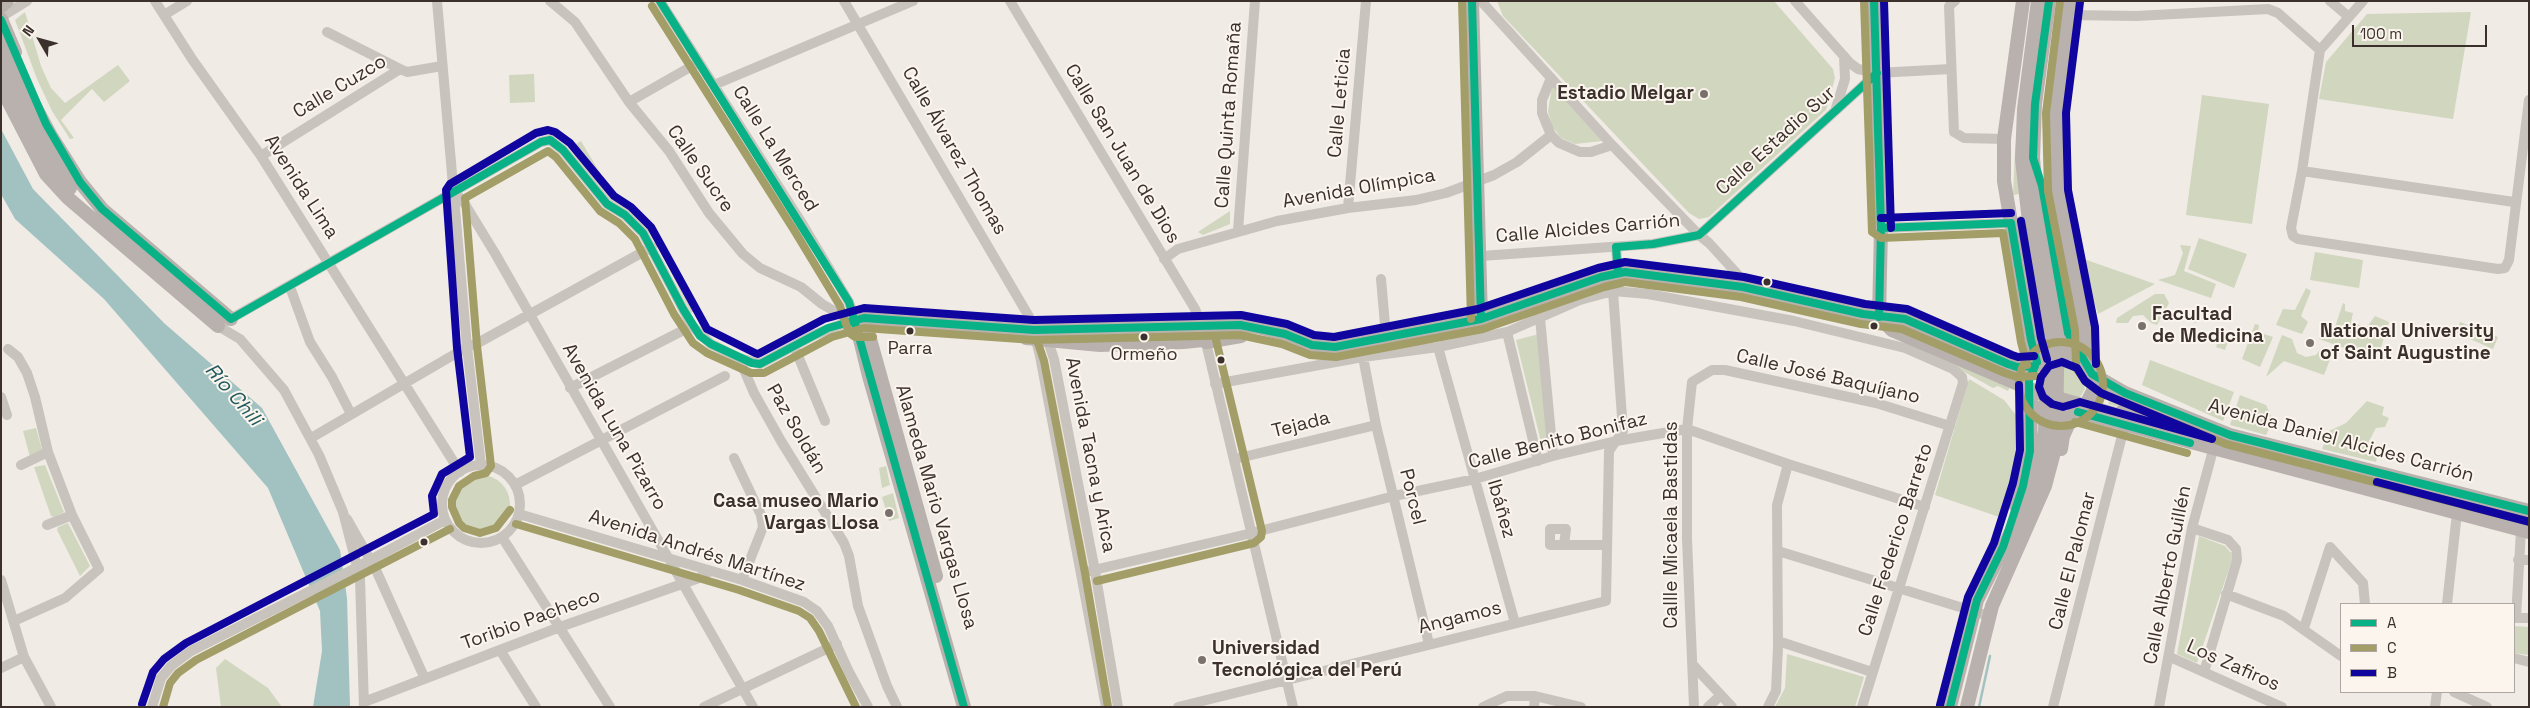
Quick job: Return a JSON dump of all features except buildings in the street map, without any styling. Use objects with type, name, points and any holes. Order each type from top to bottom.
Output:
[{"type":"main road","points":[[1,6],[7,1]]},
{"type":"main road","points":[[1472,1],[1481,319]]},
{"type":"main road","points":[[1874,1],[1882,317],[1892,330],[2004,375],[2040,392],[2232,448],[2526,529]]},
{"type":"main road","points":[[2003,547],[2023,486],[2030,452],[2031,396],[2029,380],[2038,362],[2031,340],[2016,223],[2004,181],[2004,139],[2023,1]]},
{"type":"main road","points":[[2007,195],[2017,91],[2030,1]]},
{"type":"main road","points":[[1950,707],[1974,612],[2034,484],[2045,431],[2048,320],[2030,231],[2022,159],[2027,82],[2038,1]]},
{"type":"main road","points":[[2017,554],[2018,545],[2045,486],[2056,427],[2058,320],[2038,213],[2033,158],[2035,104],[2049,1]]},
{"type":"main road","points":[[2069,8],[2056,113],[2058,191],[2061,222],[2085,329],[2083,362]]},
{"type":"main road","points":[[1,18],[46,124]]},
{"type":"main road","points":[[1,43],[80,182],[102,209],[225,323]]},
{"type":"main road","points":[[1,67],[61,178],[116,239]]},
{"type":"main road","points":[[1,87],[46,174],[68,198],[116,239],[225,323]]},
{"type":"main road","points":[[1967,707],[1989,616],[2001,584],[2017,554],[2038,522],[2059,467],[2063,436],[2072,414],[2090,399],[2094,382],[2068,333],[2066,308],[2049,231],[2042,186],[2033,158]]},
{"type":"main road","points":[[2016,223],[2061,222]]},
{"type":"main road","points":[[861,323],[1039,332],[1240,325],[1270,331],[1322,347],[1481,319],[1618,273],[1654,274],[1747,288],[1882,317],[1905,319],[2018,367],[2038,362],[2062,352],[2083,362]]},
{"type":"main road","name":"Alameda Mario Vargas Llosa","points":[[861,323],[964,707]]},
{"type":"main road","name":"Alameda Mario Vargas Llosa","points":[[861,323],[973,707]]},
{"type":"main road","points":[[1206,342],[1270,331]]},
{"type":"main road","points":[[1039,332],[1100,345],[1184,342],[1241,336]]},
{"type":"main road","name":"Avenida Daniel Alcides Carrión","points":[[2083,362],[2125,393],[2230,435],[2529,510]]},
{"type":"main road","points":[[2031,396],[2039,408],[2047,414],[2123,417],[2529,516]]},
{"type":"main road","points":[[2123,417],[2213,450],[2526,529]]},
{"type":"street","points":[[1,18],[27,1]]},
{"type":"street","name":"Avenida Lima","points":[[155,1],[261,156],[460,472]]},
{"type":"street","points":[[164,15],[187,1]]},
{"type":"street","points":[[437,1],[467,346],[481,465]]},
{"type":"street","name":"Calle Sucre","points":[[550,1],[575,22],[629,102],[669,151],[709,213],[743,254],[760,268],[801,287],[833,310],[861,323]]},
{"type":"street","name":"Calle La Merced","points":[[660,1],[803,226],[861,323]]},
{"type":"street","name":"Calle Álvarez Thomas","points":[[844,1],[1039,332]]},
{"type":"street","points":[[714,85],[913,1]]},
{"type":"street","name":"Calle San Juan de Dios","points":[[1010,1],[1195,309],[1202,326],[1293,707]]},
{"type":"street","name":"Calle Quinta Romaña","points":[[1238,231],[1255,1]]},
{"type":"street","name":"Calle Leticia","points":[[1348,208],[1366,1]]},
{"type":"street","points":[[1481,1],[1612,145],[1709,243],[1747,288]]},
{"type":"street","points":[[1795,1],[1844,56],[1858,68],[1877,74],[1952,69]]},
{"type":"street","points":[[1955,1],[1949,6],[1954,132],[1964,138],[2004,139]]},
{"type":"street","points":[[2330,1],[2349,17]]},
{"type":"street","points":[[2363,1],[2320,50],[2302,171],[2291,228],[2293,236],[2298,239],[2488,268],[2505,268],[2509,260],[2514,202],[2529,100]]},
{"type":"street","points":[[2069,8],[2136,16],[2209,6],[2252,5],[2268,8],[2278,13],[2320,50]]},
{"type":"street","points":[[328,32],[400,69]]},
{"type":"street","points":[[1834,113],[1845,79],[1844,56]]},
{"type":"street","points":[[629,102],[699,62]]},
{"type":"street","name":"Calle Cuzco","points":[[261,156],[400,69],[407,72],[442,66]]},
{"type":"street","name":"Calle Estadio Sur","points":[[1699,235],[1877,74]]},
{"type":"street","points":[[1551,78],[1545,88],[1542,106],[1545,124],[1551,135],[1559,143],[1580,152],[1602,150],[1612,145]]},
{"type":"street","name":"Avenida Olímpica","points":[[1164,259],[1178,249],[1277,221],[1348,208],[1416,200],[1478,182],[1517,162],[1551,135]]},
{"type":"street","points":[[425,679],[370,560],[342,512],[310,438],[284,390],[263,363],[225,323],[455,193],[541,142],[550,140],[563,150],[607,204],[635,224],[652,247],[696,331],[711,344],[739,358],[760,364],[828,328],[861,323]]},
{"type":"street","points":[[2302,171],[2514,202]]},
{"type":"street","name":"Avenida Luna Pizarro","points":[[455,193],[463,201],[529,313],[752,707]]},
{"type":"street","points":[[1881,228],[2016,223]]},
{"type":"street","name":"Calle Alcides Carrión","points":[[1480,256],[1653,244],[1699,235]]},
{"type":"street","points":[[1616,246],[1618,273]]},
{"type":"street","points":[[310,438],[467,346],[476,344],[529,313],[652,247]]},
{"type":"street","points":[[1381,279],[1386,336]]},
{"type":"street","points":[[290,286],[310,342],[332,376],[351,414]]},
{"type":"street","points":[[1215,384],[1363,357],[1438,347],[1507,332],[1580,300],[1613,291],[1623,431],[1609,451],[1606,545],[1564,545]]},
{"type":"street","name":"Calle Federico Barreto","points":[[1613,291],[1648,294],[1794,321],[1905,348],[1957,372],[1962,377],[1963,383],[1950,426],[1862,707]]},
{"type":"street","points":[[828,328],[833,310]]},
{"type":"street","points":[[1540,318],[1553,456]]},
{"type":"street","points":[[570,388],[680,332]]},
{"type":"street","name":"Avenida Tacna y Arica","points":[[1039,332],[1054,359],[1095,571],[1118,707]]},
{"type":"street","name":"Avenida Tacna y Arica","points":[[1039,332],[1106,707]]},
{"type":"street","points":[[1507,332],[1538,461]]},
{"type":"street","points":[[794,346],[825,421]]},
{"type":"street","name":"Ibáñez","points":[[1438,347],[1515,623]]},
{"type":"street","points":[[8,349],[18,357],[27,373],[36,397],[48,452],[72,515],[99,569],[65,598],[14,622]]},
{"type":"street","name":"Porcel","points":[[1363,357],[1376,425],[1429,644]]},
{"type":"street","name":"Paz Soldán","points":[[739,358],[754,393],[781,441],[844,543],[849,556],[858,606],[897,707]]},
{"type":"street","name":"Calle José Baquíjano","points":[[1698,376],[1712,370],[1725,370],[1876,403],[1950,426]]},
{"type":"street","points":[[515,485],[725,376]]},
{"type":"street","name":"Callle Micaela Bastidas","points":[[1694,707],[1686,539],[1687,429],[1692,382],[1698,376]]},
{"type":"street","points":[[1,397],[7,415]]},
{"type":"street","name":"Calle El Palomar","points":[[2053,707],[2123,417]]},
{"type":"street","name":"Tejada","points":[[1235,459],[1376,425]]},
{"type":"street","name":"Calle Benito Bonifaz","points":[[1081,574],[1252,533],[1394,496],[1475,479],[1553,456],[1616,441],[1687,429],[1788,464],[1925,506]]},
{"type":"street","name":"Calle Alberto Guillén","points":[[2159,707],[2170,657],[2192,528],[2213,450]]},
{"type":"street","points":[[21,465],[48,452]]},
{"type":"street","points":[[734,458],[761,516],[762,526],[742,580]]},
{"type":"street","points":[[1768,707],[1776,691],[1778,641],[1777,505],[1788,464]]},
{"type":"street","points":[[481,465],[497,469],[515,485],[520,499],[519,514],[515,523],[502,537],[480,544],[469,542],[455,533],[445,520],[442,498],[451,479],[460,472],[481,465]]},
{"type":"street","points":[[342,512],[358,566],[364,704]]},
{"type":"street","points":[[2447,603],[2457,513]]},
{"type":"street","name":"Avenida Andrés Martínez","points":[[519,514],[742,580],[804,602],[817,611],[828,626],[849,672],[868,707]]},
{"type":"street","points":[[47,525],[72,515]]},
{"type":"street","points":[[152,707],[161,678],[171,666],[191,651],[348,572],[445,520]]},
{"type":"street","points":[[2192,528],[2228,540],[2236,549],[2237,560],[2204,672]]},
{"type":"street","points":[[2526,529],[2516,618],[2529,618]]},
{"type":"street","points":[[502,537],[610,707]]},
{"type":"street","name":"Angamos","points":[[1178,707],[1606,601],[1606,545]]},
{"type":"street","points":[[2304,628],[2330,547],[2363,584],[2365,603]]},
{"type":"street","points":[[1778,551],[1989,616]]},
{"type":"street","name":"Toribio Pacheco","points":[[364,704],[560,627],[683,584],[710,571]]},
{"type":"street","points":[[1,580],[24,657],[51,707]]},
{"type":"street","points":[[2226,594],[2284,616],[2340,654]]},
{"type":"street","points":[[1778,641],[1872,672]]},
{"type":"street","points":[[704,707],[837,644]]},
{"type":"street","points":[[500,650],[536,707]]},
{"type":"street","points":[[1,668],[24,657]]},
{"type":"street","name":"Los Zafiros","points":[[2170,657],[2204,672],[2258,702],[2282,707]]},
{"type":"street","points":[[2515,658],[2529,662]]},
{"type":"street","points":[[1693,665],[1732,707]]},
{"type":"street","points":[[2435,707],[2438,693]]},
{"type":"street","points":[[2456,693],[2487,707]]},
{"type":"street","points":[[1708,707],[1720,695]]},
{"type":"street","points":[[1483,707],[1507,696],[1535,696],[1581,707]]},
{"type":"street","points":[[1534,707],[1535,696]]},
{"type":"green space","name":"Estadio Melgar","points":[[1497,1],[1774,1],[1833,69],[1835,78],[1826,110],[1709,217],[1699,219],[1689,213],[1503,16]]},
{"type":"green space","points":[[25,12],[41,66],[51,88],[65,103],[118,65],[130,81],[104,102],[92,89],[61,120],[74,138],[70,139],[52,111],[37,79],[15,20]]},
{"type":"green space","points":[[2471,12],[2453,119],[2319,99],[2326,62],[2367,14]]},
{"type":"green space","points":[[534,74],[535,102],[510,103],[509,75]]},
{"type":"green space","points":[[1552,86],[1602,141],[1575,144],[1561,138],[1552,126],[1548,111]]},
{"type":"green space","points":[[2202,95],[2269,104],[2252,224],[2186,215]]},
{"type":"green space","points":[[2017,133],[2019,194],[2013,195],[2015,152]]},
{"type":"green space","points":[[581,141],[615,198],[647,223],[658,236],[697,310],[691,313],[657,244],[648,232],[600,191],[569,148]]},
{"type":"green space","points":[[1230,211],[1230,224],[1203,235],[1198,232]]},
{"type":"green space","points":[[2024,231],[2041,306],[2042,347],[2040,348],[2017,233]]},
{"type":"green space","points":[[2199,238],[2247,254],[2234,288],[2188,269]]},
{"type":"green space","points":[[2180,245],[2191,246],[2184,271],[2216,284],[2211,298],[2158,280],[2175,275],[2183,253]]},
{"type":"green space","points":[[2315,252],[2363,260],[2359,288],[2310,280]]},
{"type":"green space","points":[[2081,258],[2155,284],[2098,314]]},
{"type":"green space","points":[[2306,288],[2311,291],[2301,316],[2308,322],[2302,334],[2276,325],[2283,309],[2295,310]]},
{"type":"green space","points":[[2155,294],[2164,294],[2169,303],[2157,325],[2151,323],[2143,315],[2133,316],[2128,323],[2116,323],[2117,318]]},
{"type":"green space","points":[[2343,303],[2345,304],[2345,311],[2353,313],[2351,322],[2367,327],[2375,316],[2389,322],[2377,360],[2319,339],[2324,330],[2334,330]]},
{"type":"green space","points":[[2184,311],[2199,317],[2196,323],[2181,317]]},
{"type":"green space","points":[[2460,322],[2498,337],[2493,349],[2456,333]]},
{"type":"green space","points":[[2255,324],[2259,325],[2258,332],[2273,337],[2260,367],[2242,359]]},
{"type":"green space","points":[[1181,332],[1181,338],[1102,340],[1059,336]]},
{"type":"green space","points":[[2221,333],[2230,336],[2225,350],[2216,347]]},
{"type":"green space","points":[[1539,334],[1548,444],[1542,446],[1516,340]]},
{"type":"green space","points":[[2282,335],[2292,339],[2297,353],[2306,357],[2316,355],[2322,347],[2333,352],[2324,375],[2284,361],[2266,377]]},
{"type":"green space","points":[[1941,359],[2011,384],[2008,391],[1998,386],[1993,388]]},
{"type":"green space","points":[[2064,360],[2073,363],[2082,371],[2085,389],[2071,408],[2062,411]]},
{"type":"green space","points":[[2150,360],[2234,392],[2223,421],[2142,385]]},
{"type":"green space","points":[[1969,379],[2004,400],[2016,415],[2020,425],[2022,444],[2016,488],[2005,519],[1935,495]]},
{"type":"green space","points":[[2100,386],[2108,391],[2103,403],[2096,401]]},
{"type":"green space","points":[[2113,392],[2216,435],[2108,404]]},
{"type":"green space","points":[[2240,395],[2266,405],[2273,420],[2266,435],[2230,425]]},
{"type":"green space","points":[[2367,401],[2384,407],[2382,415],[2389,418],[2385,427],[2376,428],[2368,443],[2377,457],[2376,462],[2322,449],[2329,431],[2346,423]]},
{"type":"green space","points":[[36,428],[43,453],[30,457],[23,431]]},
{"type":"green space","points":[[45,465],[64,512],[54,517],[51,516],[34,467]]},
{"type":"green space","points":[[886,466],[890,485],[882,488],[879,468]]},
{"type":"green space","points":[[481,475],[497,480],[505,488],[510,504],[505,520],[497,528],[481,533],[465,528],[457,520],[452,504],[457,488],[465,480]]},
{"type":"green space","points":[[2360,478],[2414,490],[2413,494]]},
{"type":"green space","points":[[2426,492],[2480,506],[2507,515],[2424,497]]},
{"type":"green space","points":[[893,493],[899,518],[889,521],[882,497]]},
{"type":"green space","points":[[68,523],[90,566],[80,576],[57,530],[58,527]]},
{"type":"green space","points":[[2199,536],[2225,546],[2231,553],[2232,560],[2197,663],[2177,654]]},
{"type":"green space","points":[[2515,626],[2529,627],[2529,655],[2515,653]]},
{"type":"green space","points":[[1787,654],[1864,677],[1855,707],[1775,707],[1785,688]]},
{"type":"green space","points":[[225,659],[268,688],[282,707],[221,707],[216,668]]},
{"type":"shaded area","points":[[1048,357],[1087,557],[1084,561],[1045,359]]},
{"type":"shaded area","points":[[1089,580],[1112,690],[1112,706],[1107,692],[1086,581]]},
{"type":"water","name":"Río Chili","points":[[1,129],[33,189],[164,323],[262,408],[340,550],[347,598],[350,707],[313,707],[322,651],[320,611],[268,488],[104,299],[15,219],[1,194]]},
{"type":"waterway","points":[[2055,218],[2046,154],[2045,122],[2059,1]]},
{"type":"waterway","points":[[2056,226],[2075,329]]},
{"type":"waterway","points":[[1979,707],[1990,656]]},
{"type":"transit line","name":"A","points":[[660,1],[849,302],[964,707]]},
{"type":"transit line","name":"C","points":[[1462,1],[1471,319]]},
{"type":"transit line","name":"A","points":[[1472,1],[1481,319]]},
{"type":"transit line","name":"C","points":[[1864,1],[1872,232],[1881,238],[2003,233],[2021,342],[2027,365]]},
{"type":"transit line","name":"A","points":[[1874,1],[1881,228],[1879,317]]},
{"type":"transit line","name":"B","points":[[1884,1],[1891,228]]},
{"type":"transit line","name":"A","points":[[2049,1],[2035,104],[2033,158],[2042,186],[2068,333],[2092,374],[2125,393],[2230,435],[2529,511]]},
{"type":"transit line","name":"C","points":[[2060,1],[2046,113],[2048,191],[2075,330],[2076,364]]},
{"type":"transit line","name":"B","points":[[2080,2],[2066,113],[2068,190],[2095,327],[2096,364]]},
{"type":"transit line","name":"C","points":[[652,6],[840,306],[849,333],[855,337],[873,337]]},
{"type":"transit line","name":"A","points":[[1,20],[46,124],[80,182],[102,209],[231,319],[541,142],[550,140],[563,150],[607,204],[625,215],[643,233],[683,309],[700,336],[711,344],[752,363],[760,364],[828,328],[864,318],[1034,330],[1240,325],[1285,334],[1312,345],[1335,347],[1481,319],[1601,277],[1625,272],[1743,287],[1863,314],[1905,319],[2008,364],[2017,367],[2035,366]]},
{"type":"transit line","name":"A","points":[[1618,273],[1616,247],[1653,244],[1699,235],[1877,73]]},
{"type":"transit line","name":"B","points":[[142,704],[153,672],[164,659],[186,643],[434,514],[432,496],[442,474],[470,457],[457,348],[446,190],[450,184],[536,133],[548,130],[555,132],[570,143],[614,196],[631,207],[651,227],[707,329],[758,354],[824,319],[864,308],[1034,320],[1241,315],[1287,324],[1314,335],[1334,337],[1478,309],[1598,268],[1625,262],[1744,277],[1865,304],[1907,309],[2012,355],[2018,357],[2034,356]]},
{"type":"transit line","name":"C","points":[[510,510],[496,528],[480,533],[464,528],[459,523],[452,507],[452,500],[459,486],[474,476],[486,473],[491,466],[477,346],[465,198],[548,151],[556,157],[600,211],[619,223],[635,239],[674,314],[693,343],[707,353],[751,373],[764,373],[832,337],[864,328],[1034,340],[1240,335],[1282,344],[1310,355],[1336,357],[1483,329],[1604,287],[1625,282],[1741,297],[1861,324],[1902,329],[2005,373],[2017,377],[2036,376]]},
{"type":"transit line","name":"B","points":[[1881,218],[2011,213]]},
{"type":"transit line","name":"B","points":[[2021,221],[2041,338],[2047,359]]},
{"type":"transit line","name":"A","points":[[2011,223],[2031,340],[2037,362]]},
{"type":"transit line","name":"A","points":[[1881,228],[2011,223]]},
{"type":"transit line","name":"C","points":[[1097,581],[1254,543],[1261,537],[1262,531],[1216,340]]},
{"type":"transit line","name":"C","points":[[2061,342],[2077,345],[2091,354],[2100,368],[2103,384],[2100,400],[2091,414],[2077,423],[2061,426],[2045,423],[2031,414],[2022,400],[2019,384],[2022,368],[2031,354],[2045,345],[2061,342]]},
{"type":"transit line","name":"C","points":[[1038,343],[1044,361],[1085,573],[1108,707]]},
{"type":"transit line","name":"B","points":[[2062,362],[2077,368],[2085,381],[2101,393],[2212,439],[2080,402],[2063,407],[2052,404],[2043,397],[2039,387],[2041,377],[2049,366],[2062,362]]},
{"type":"transit line","name":"A","points":[[1950,707],[1977,600],[2003,547],[2023,486],[2030,451],[2029,380],[2035,366]]},
{"type":"transit line","name":"C","points":[[2077,369],[2085,381],[2101,393],[2226,444],[2527,521]]},
{"type":"transit line","name":"B","points":[[1940,705],[1968,597],[1994,543],[2013,483],[2020,450],[2019,385]]},
{"type":"transit line","name":"A","points":[[2078,412],[2190,443]]},
{"type":"transit line","name":"C","points":[[2075,422],[2187,453]]},
{"type":"transit line","name":"B","points":[[2527,521],[2377,482],[2529,522]]},
{"type":"transit line","name":"C","points":[[516,524],[739,590],[799,611],[810,618],[819,631],[856,707]]},
{"type":"transit line","name":"C","points":[[163,707],[170,683],[178,673],[196,660],[450,529]]},
{"type":"place","name":"Estadio Melgar","points":[[1704,94]]},
{"type":"place","name":"Facultad de Medicina","points":[[2142,326]]},
{"type":"place","name":"Parra","points":[[910,331]]},
{"type":"place","name":"Ormeño","points":[[1144,337]]},
{"type":"place","name":"National University of Saint Augustine","points":[[2310,343]]},
{"type":"place","name":"Casa museo Mario Vargas Llosa","points":[[889,513]]},
{"type":"place","name":"Universidad Tecnológica del Perú","points":[[1202,660]]}]
